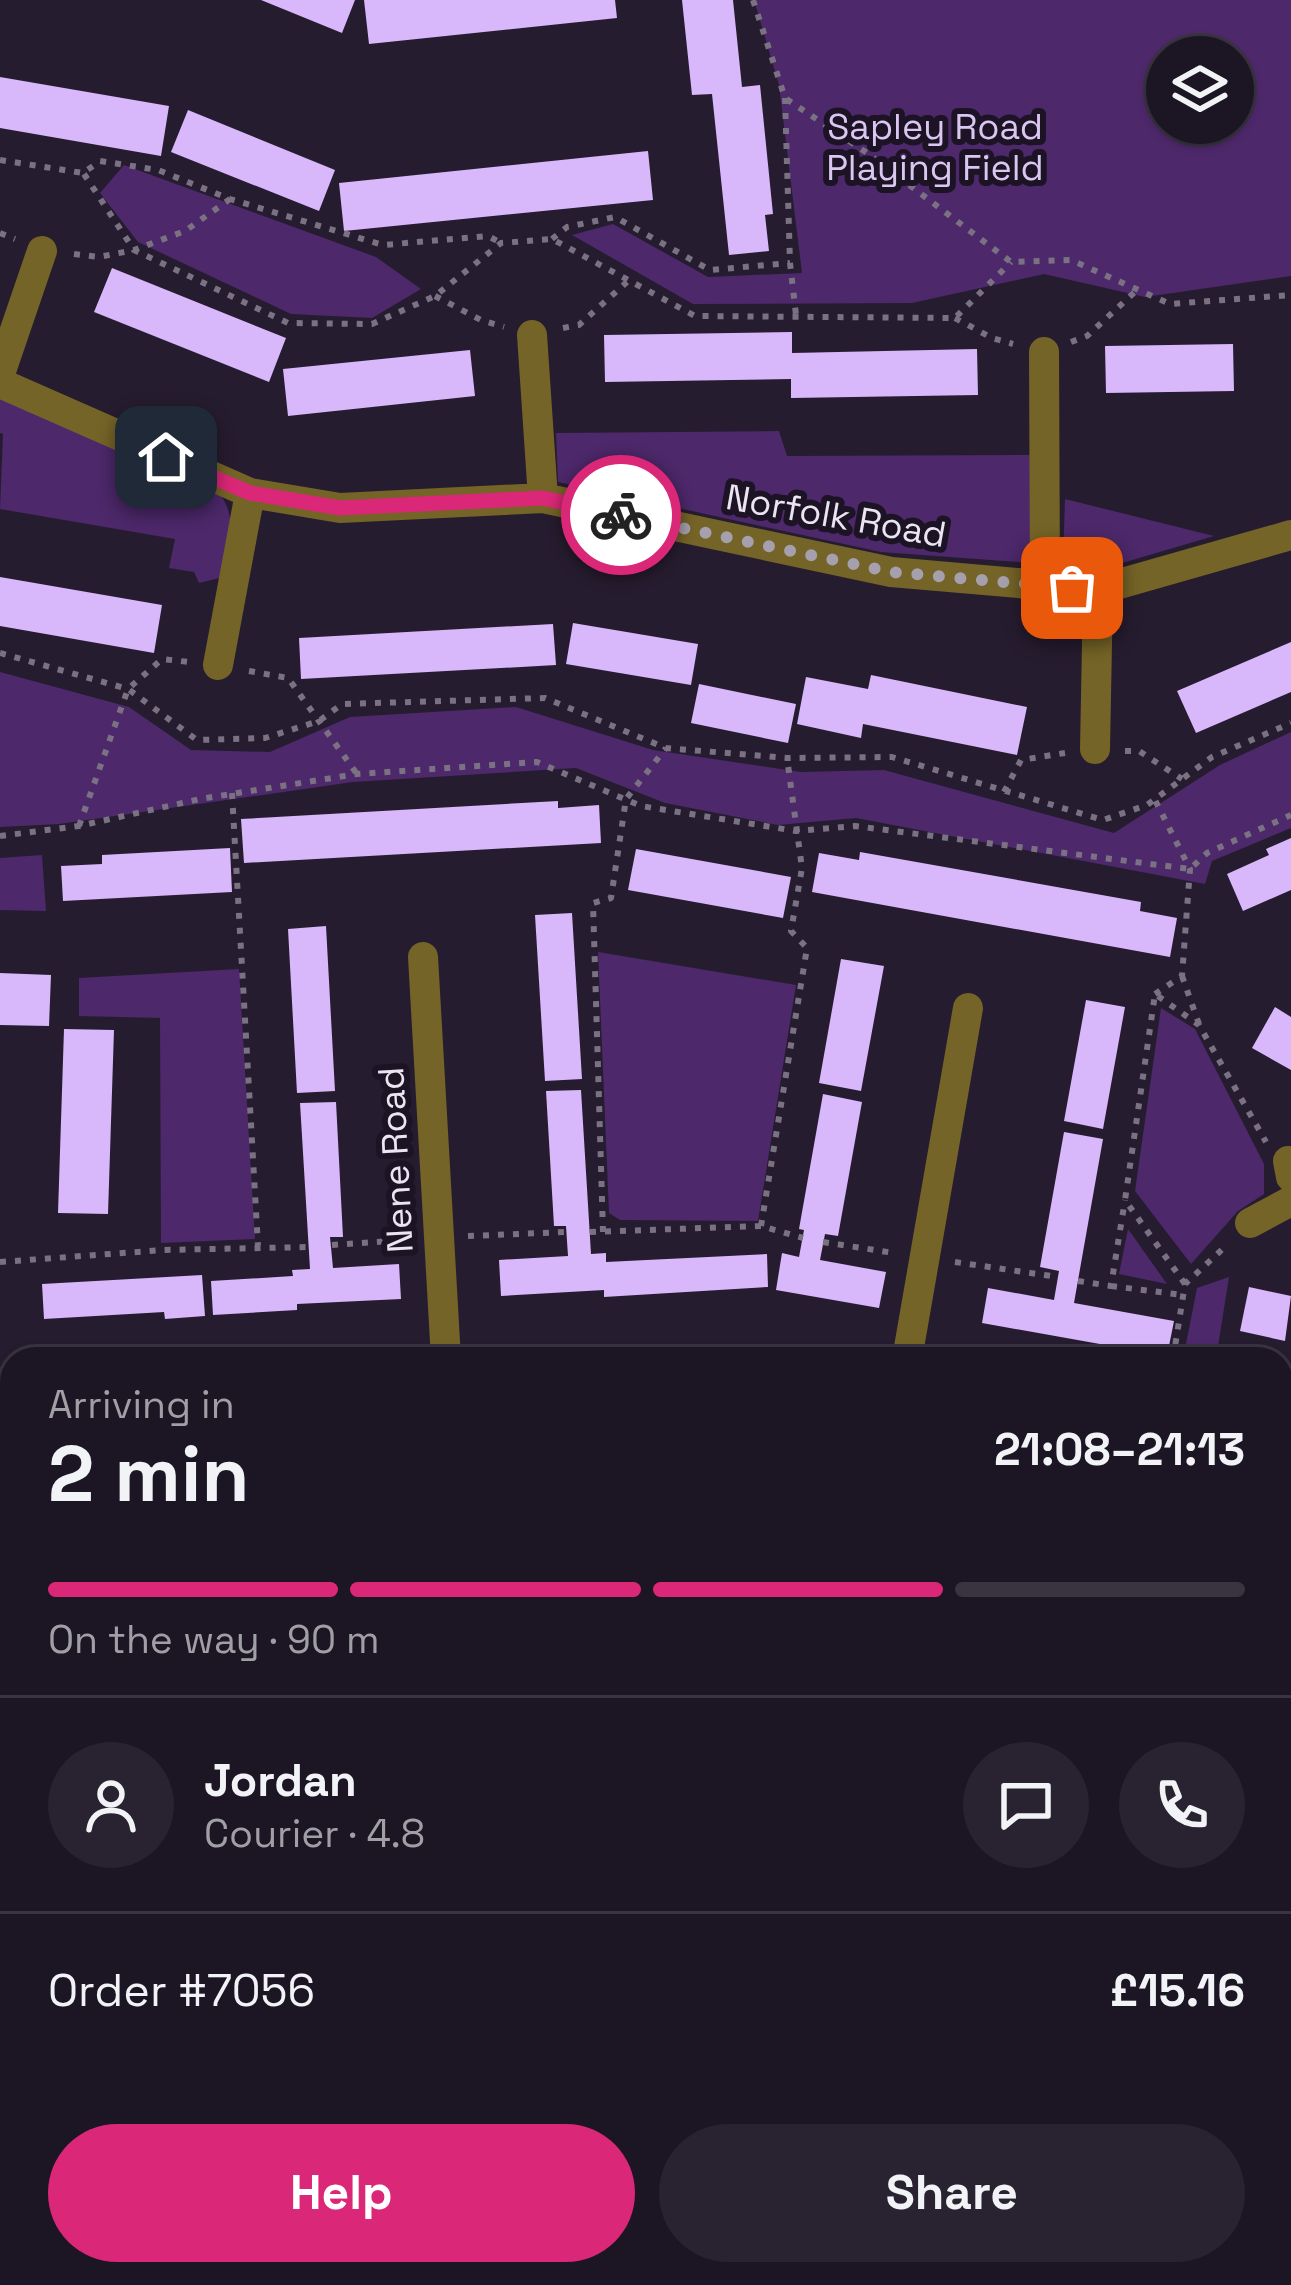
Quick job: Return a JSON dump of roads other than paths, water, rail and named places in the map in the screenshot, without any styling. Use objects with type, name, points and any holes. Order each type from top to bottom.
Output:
[{"type":"street","name":"Norfolk Road","points":[[42,250],[0,379],[250,493],[340,508],[543,498],[891,572],[1097,590],[1291,535]]},
{"type":"street","points":[[532,335],[543,498]]},
{"type":"street","points":[[1044,352],[1046,586]]},
{"type":"street","points":[[218,664],[250,493]]},
{"type":"street","points":[[1095,749],[1097,590]]},
{"type":"street","name":"Nene Road","points":[[423,957],[445,1347]]},
{"type":"street","points":[[910,1347],[968,1008]]},
{"type":"street","points":[[1250,1223],[1291,1202]]},
{"type":"park label","name":"Sapley Road Playing Field","points":[[935,148]]}]
